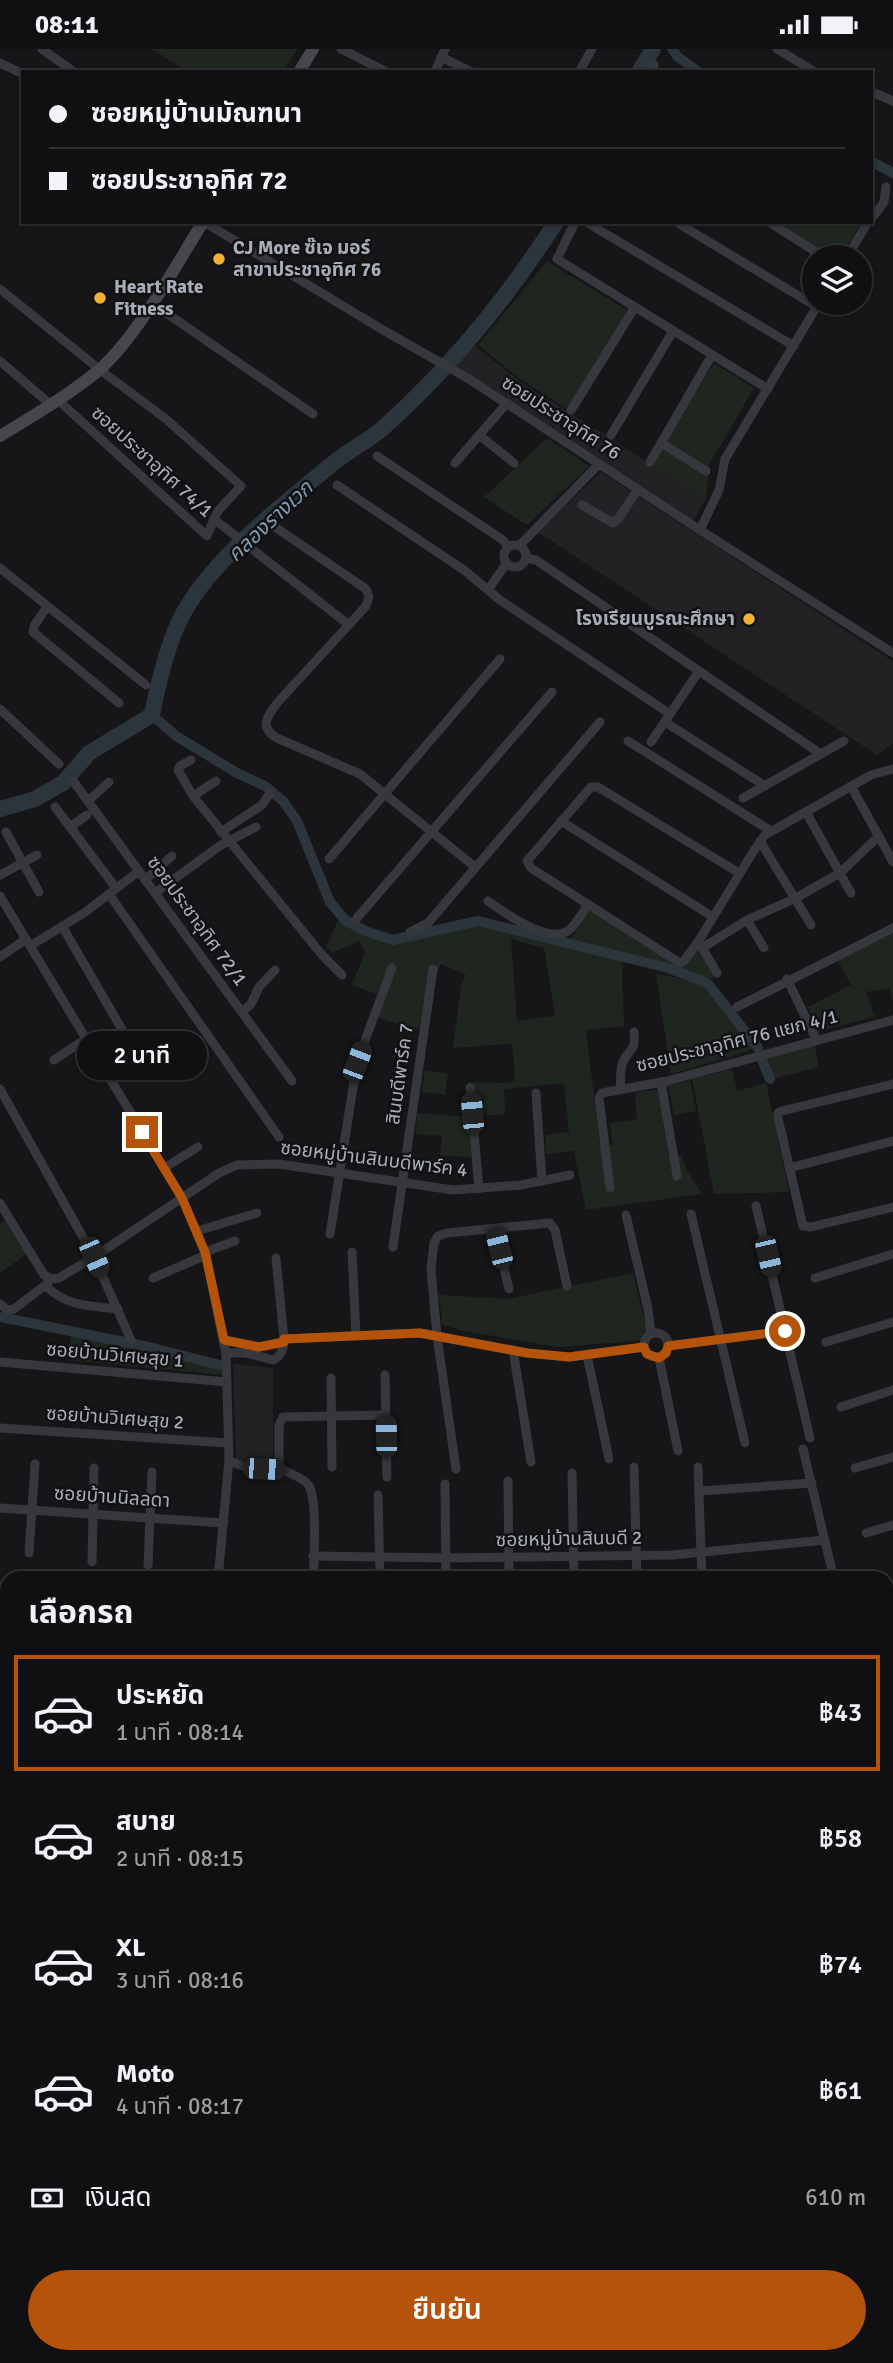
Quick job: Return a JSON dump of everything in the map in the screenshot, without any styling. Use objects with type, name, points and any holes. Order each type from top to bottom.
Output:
[{"type":"main road","points":[[300,70],[313,49]]},
{"type":"main road","points":[[0,436],[55,402],[99,369],[118,350],[152,303],[202,224]]},
{"type":"street","points":[[42,49],[71,70]]},
{"type":"street","points":[[341,49],[383,70]]},
{"type":"street","points":[[580,70],[592,49]]},
{"type":"street","points":[[777,49],[811,70]]},
{"type":"street","points":[[436,70],[443,53],[469,70]]},
{"type":"street","points":[[0,63],[21,73]]},
{"type":"street","points":[[873,92],[893,101]]},
{"type":"street","points":[[873,216],[884,202],[886,187]]},
{"type":"street","name":"ซอยประชาอุทิศ 76","points":[[206,224],[470,379],[893,653]]},
{"type":"street","points":[[574,224],[557,260],[768,389]]},
{"type":"street","points":[[589,224],[794,347]]},
{"type":"street","points":[[679,224],[802,296]]},
{"type":"street","points":[[772,224],[805,245]]},
{"type":"street","points":[[854,245],[868,224]]},
{"type":"street","points":[[0,289],[166,419],[241,486],[214,519]]},
{"type":"street","points":[[152,303],[313,414]]},
{"type":"street","points":[[571,410],[635,307]]},
{"type":"street","points":[[700,530],[719,490],[725,459],[812,315]]},
{"type":"street","points":[[611,435],[673,331]]},
{"type":"street","points":[[650,462],[712,355]]},
{"type":"street","points":[[0,361],[55,402]]},
{"type":"street","name":"ซอยประชาอุทิศ 74/1","points":[[55,402],[208,536],[214,519],[349,625]]},
{"type":"street","points":[[455,463],[507,403]]},
{"type":"street","points":[[480,435],[514,463]]},
{"type":"street","points":[[661,443],[706,471]]},
{"type":"street","points":[[377,456],[503,540],[508,547]]},
{"type":"street","points":[[508,547],[519,546],[599,464]]},
{"type":"street","points":[[337,485],[464,570],[488,590],[765,786]]},
{"type":"street","points":[[582,505],[612,523],[619,518],[638,489]]},
{"type":"street","points":[[275,527],[366,589],[369,597],[366,606],[278,702],[266,718],[265,727],[277,738],[360,773],[475,867]]},
{"type":"street","points":[[508,547],[503,557],[506,564],[516,568],[523,565],[526,558],[525,551],[519,546]]},
{"type":"street","points":[[526,558],[536,560],[821,754]]},
{"type":"street","points":[[488,590],[506,564]]},
{"type":"street","points":[[0,568],[146,685]]},
{"type":"street","points":[[47,607],[33,632],[118,703]]},
{"type":"street","points":[[329,859],[500,659]]},
{"type":"street","points":[[651,741],[699,671]]},
{"type":"street","points":[[356,918],[552,692]]},
{"type":"street","points":[[0,709],[59,764]]},
{"type":"street","points":[[410,932],[428,923],[600,722]]},
{"type":"street","points":[[628,741],[771,831]]},
{"type":"street","points":[[743,798],[844,741]]},
{"type":"street","points":[[191,760],[178,770],[193,796],[322,955],[342,975]]},
{"type":"street","points":[[700,945],[713,917],[760,841],[771,831],[851,786],[872,775],[893,769]]},
{"type":"street","points":[[193,796],[216,781]]},
{"type":"street","name":"ซอยประชาอุทิศ 72/1","points":[[74,782],[292,1081]]},
{"type":"street","points":[[88,800],[109,782]]},
{"type":"street","points":[[851,786],[893,862]]},
{"type":"street","points":[[739,873],[598,787],[591,787],[527,861],[531,867],[680,963],[700,945],[840,873],[878,836]]},
{"type":"street","points":[[221,832],[262,805],[270,793]]},
{"type":"street","points":[[55,807],[279,1137]]},
{"type":"street","points":[[806,812],[851,893]]},
{"type":"street","points":[[70,827],[87,814]]},
{"type":"street","points":[[561,821],[713,917]]},
{"type":"street","points":[[155,893],[229,841],[256,827]]},
{"type":"street","points":[[6,832],[39,892]]},
{"type":"street","points":[[760,841],[811,925]]},
{"type":"street","points":[[0,875],[37,855]]},
{"type":"street","points":[[145,880],[172,856]]},
{"type":"street","points":[[0,957],[84,913],[139,871]]},
{"type":"street","points":[[0,896],[182,1198],[205,1253],[226,1354],[229,1460],[219,1569]]},
{"type":"street","points":[[488,901],[526,926],[558,934],[571,928],[588,904]]},
{"type":"street","points":[[747,920],[764,948]]},
{"type":"street","points":[[62,926],[124,1033]]},
{"type":"street","points":[[737,1007],[787,979],[893,928]]},
{"type":"street","points":[[700,945],[717,973]]},
{"type":"street","points":[[330,1234],[357,1062],[392,968]]},
{"type":"street","name":"สินบดีพาร์ค 7","points":[[393,1247],[433,969]]},
{"type":"street","points":[[242,1012],[251,1004],[259,987],[275,970]]},
{"type":"street","points":[[787,979],[816,1039]]},
{"type":"street","name":"ซอยประชาอุทิศ 76 แยก 4/1","points":[[610,1188],[599,1098],[602,1093],[661,1082],[893,1020]]},
{"type":"street","points":[[621,1088],[621,1066],[633,1050],[634,1032]]},
{"type":"street","points":[[54,1060],[87,1038]]},
{"type":"street","points":[[661,1082],[677,1176]]},
{"type":"street","points":[[893,1084],[778,1114],[803,1226],[810,1227],[893,1207]]},
{"type":"street","points":[[470,1088],[479,1189]]},
{"type":"street","points":[[0,1089],[94,1257],[131,1340]]},
{"type":"street","points":[[536,1093],[542,1181]]},
{"type":"street","points":[[789,1168],[893,1141]]},
{"type":"street","points":[[164,1168],[198,1147]]},
{"type":"street","name":"ซอยหมู่บ้านสินบดีพาร์ค 4","points":[[0,1304],[7,1310],[14,1309],[48,1282],[94,1257],[219,1173],[237,1165],[279,1164],[453,1190],[542,1181],[570,1175]]},
{"type":"street","points":[[0,1203],[54,1295],[65,1300],[118,1309]]},
{"type":"street","points":[[756,1206],[810,1437]]},
{"type":"street","points":[[197,1231],[257,1213]]},
{"type":"street","points":[[691,1214],[745,1443]]},
{"type":"street","points":[[626,1215],[648,1309],[651,1334]]},
{"type":"street","points":[[456,1469],[437,1336],[431,1269],[434,1243],[438,1236],[550,1223],[555,1230],[567,1286]]},
{"type":"street","points":[[494,1228],[509,1289]]},
{"type":"street","points":[[153,1278],[235,1241]]},
{"type":"street","points":[[352,1252],[356,1335]]},
{"type":"street","points":[[815,1279],[893,1254]]},
{"type":"street","points":[[226,1354],[249,1353],[273,1360],[280,1355],[284,1340],[276,1258]]},
{"type":"street","points":[[826,1342],[893,1322]]},
{"type":"street","points":[[668,1346],[785,1331]]},
{"type":"street","points":[[224,1340],[259,1347],[284,1340],[420,1333],[569,1357],[644,1347]]},
{"type":"street","points":[[651,1334],[663,1335],[668,1346],[666,1353],[659,1358],[647,1354],[644,1347],[645,1339],[651,1334]]},
{"type":"street","points":[[513,1350],[531,1462]]},
{"type":"street","points":[[587,1355],[609,1459]]},
{"type":"street","points":[[659,1358],[678,1451]]},
{"type":"street","name":"ซอยบ้านวิเศษสุข 1","points":[[0,1362],[227,1382]]},
{"type":"street","points":[[385,1375],[387,1478]]},
{"type":"street","points":[[331,1378],[332,1467]]},
{"type":"street","points":[[841,1406],[893,1390]]},
{"type":"street","points":[[279,1470],[279,1425],[283,1417],[385,1415]]},
{"type":"street","name":"ซอยบ้านวิเศษสุข 2","points":[[0,1428],[228,1443]]},
{"type":"street","points":[[803,1450],[832,1571]]},
{"type":"street","points":[[855,1468],[893,1457]]},
{"type":"street","points":[[229,1460],[240,1467],[279,1470],[296,1475],[308,1484],[313,1498],[314,1571]]},
{"type":"street","points":[[29,1553],[35,1464]]},
{"type":"street","points":[[698,1467],[702,1571]]},
{"type":"street","points":[[92,1562],[94,1468]]},
{"type":"street","points":[[634,1468],[637,1571]]},
{"type":"street","points":[[148,1565],[152,1472]]},
{"type":"street","points":[[572,1473],[573,1571]]},
{"type":"street","points":[[508,1481],[509,1571]]},
{"type":"street","points":[[699,1491],[812,1483]]},
{"type":"street","points":[[445,1484],[446,1571]]},
{"type":"street","points":[[378,1495],[380,1571]]},
{"type":"street","name":"ซอยบ้านนิลลดา","points":[[0,1508],[223,1523]]},
{"type":"street","points":[[866,1533],[893,1525]]},
{"type":"street","name":"ซอยหมู่บ้านสินบดี 2","points":[[313,1556],[445,1558],[672,1555],[825,1540]]},
{"type":"shaded area","points":[[152,49],[297,49],[284,70],[185,70]]},
{"type":"shaded area","points":[[776,224],[861,224],[848,245],[813,245]]},
{"type":"shaded area","points":[[547,261],[635,315],[575,414],[520,379],[478,345]]},
{"type":"shaded area","points":[[468,345],[475,346],[518,380],[706,499],[693,521],[453,365]]},
{"type":"shaded area","points":[[714,363],[754,388],[709,465],[706,499],[650,465]]},
{"type":"shaded area","points":[[547,438],[589,466],[527,525],[484,497]]},
{"type":"shaded area","name":"โรงเรียนบูรณะศึกษา","points":[[601,472],[893,661],[893,743],[877,755],[538,532]]},
{"type":"shaded area","points":[[590,908],[674,962],[698,949],[716,977],[710,980],[570,941]]},
{"type":"shaded area","points":[[339,918],[373,937],[393,942],[476,923],[567,944],[622,961],[624,1026],[586,1030],[600,1145],[613,1145],[610,1123],[637,1120],[635,1094],[659,1090],[668,1155],[682,1156],[687,1171],[702,1194],[586,1210],[574,1151],[546,1154],[545,1135],[569,1132],[564,1083],[504,1089],[505,1114],[479,1116],[477,1092],[467,1093],[468,1082],[509,1083],[515,1079],[512,1042],[453,1048],[461,985],[466,975],[441,964],[435,977],[429,976],[419,1029],[377,1018],[397,965],[391,964],[377,994],[352,985],[365,952],[359,941],[332,953],[326,947]],"holes":[[[511,939],[544,948],[555,1016],[517,1021]]]},
{"type":"shaded area","points":[[893,930],[893,1001],[889,988],[866,992],[875,1017],[819,1031],[808,1007],[851,985],[837,959]]},
{"type":"shaded area","points":[[656,974],[700,982],[708,988],[753,1047],[749,1051],[671,1074]]},
{"type":"shaded area","points":[[814,1043],[819,1067],[772,1079],[766,1057]]},
{"type":"shaded area","points":[[732,1069],[737,1091],[766,1083],[789,1192],[714,1194],[692,1079]]},
{"type":"shaded area","points":[[425,1070],[448,1074],[445,1095],[422,1092]]},
{"type":"shaded area","points":[[690,1081],[696,1111],[674,1115],[668,1085]]},
{"type":"shaded area","points":[[417,1113],[469,1117],[471,1157],[440,1156],[442,1136],[416,1134]]},
{"type":"shaded area","points":[[7,1219],[28,1253],[0,1273],[0,1224]]},
{"type":"shaded area","points":[[633,1273],[647,1330],[638,1341],[557,1347],[459,1330],[442,1324],[439,1295],[508,1299]]},
{"type":"shaded area","points":[[71,1335],[222,1363],[223,1375],[68,1360]]},
{"type":"shaded area","points":[[233,1364],[273,1368],[273,1463],[236,1460]]},
{"type":"waterway","name":"คลองรางเวก","points":[[640,70],[653,49]]},
{"type":"waterway","points":[[672,49],[678,57],[696,70]]},
{"type":"waterway","points":[[873,163],[893,173]]},
{"type":"waterway","name":"คลองรางเวก","points":[[0,809],[35,799],[63,783],[89,753],[152,715],[173,635],[190,602],[206,580],[267,518],[337,460],[383,428],[431,381],[498,305],[555,224]]},
{"type":"waterway","points":[[152,715],[176,736],[237,773],[265,786],[283,801],[297,821],[330,902],[345,920],[365,931],[393,940],[478,921],[668,968],[709,985],[758,1048]]},
{"type":"waterway","points":[[763,1062],[770,1079]]},
{"type":"waterway","points":[[0,1317],[149,1347],[220,1365]]},
{"type":"place","name":"CJ More ซ๊เจ มอร์ สาขาประชาอุทิศ 76","points":[[219,259]]},
{"type":"place","name":"Heart Rate Fitness","points":[[100,298]]},
{"type":"place","name":"โรงเรียนบูรณะศึกษา","points":[[749,619]]},
{"type":"route","points":[[142,1132],[182,1198],[205,1252],[224,1340],[243,1346],[270,1346],[284,1342],[284,1339],[420,1333],[527,1353],[569,1357],[644,1347],[651,1357],[659,1358],[666,1353],[668,1346],[785,1331]]}]
